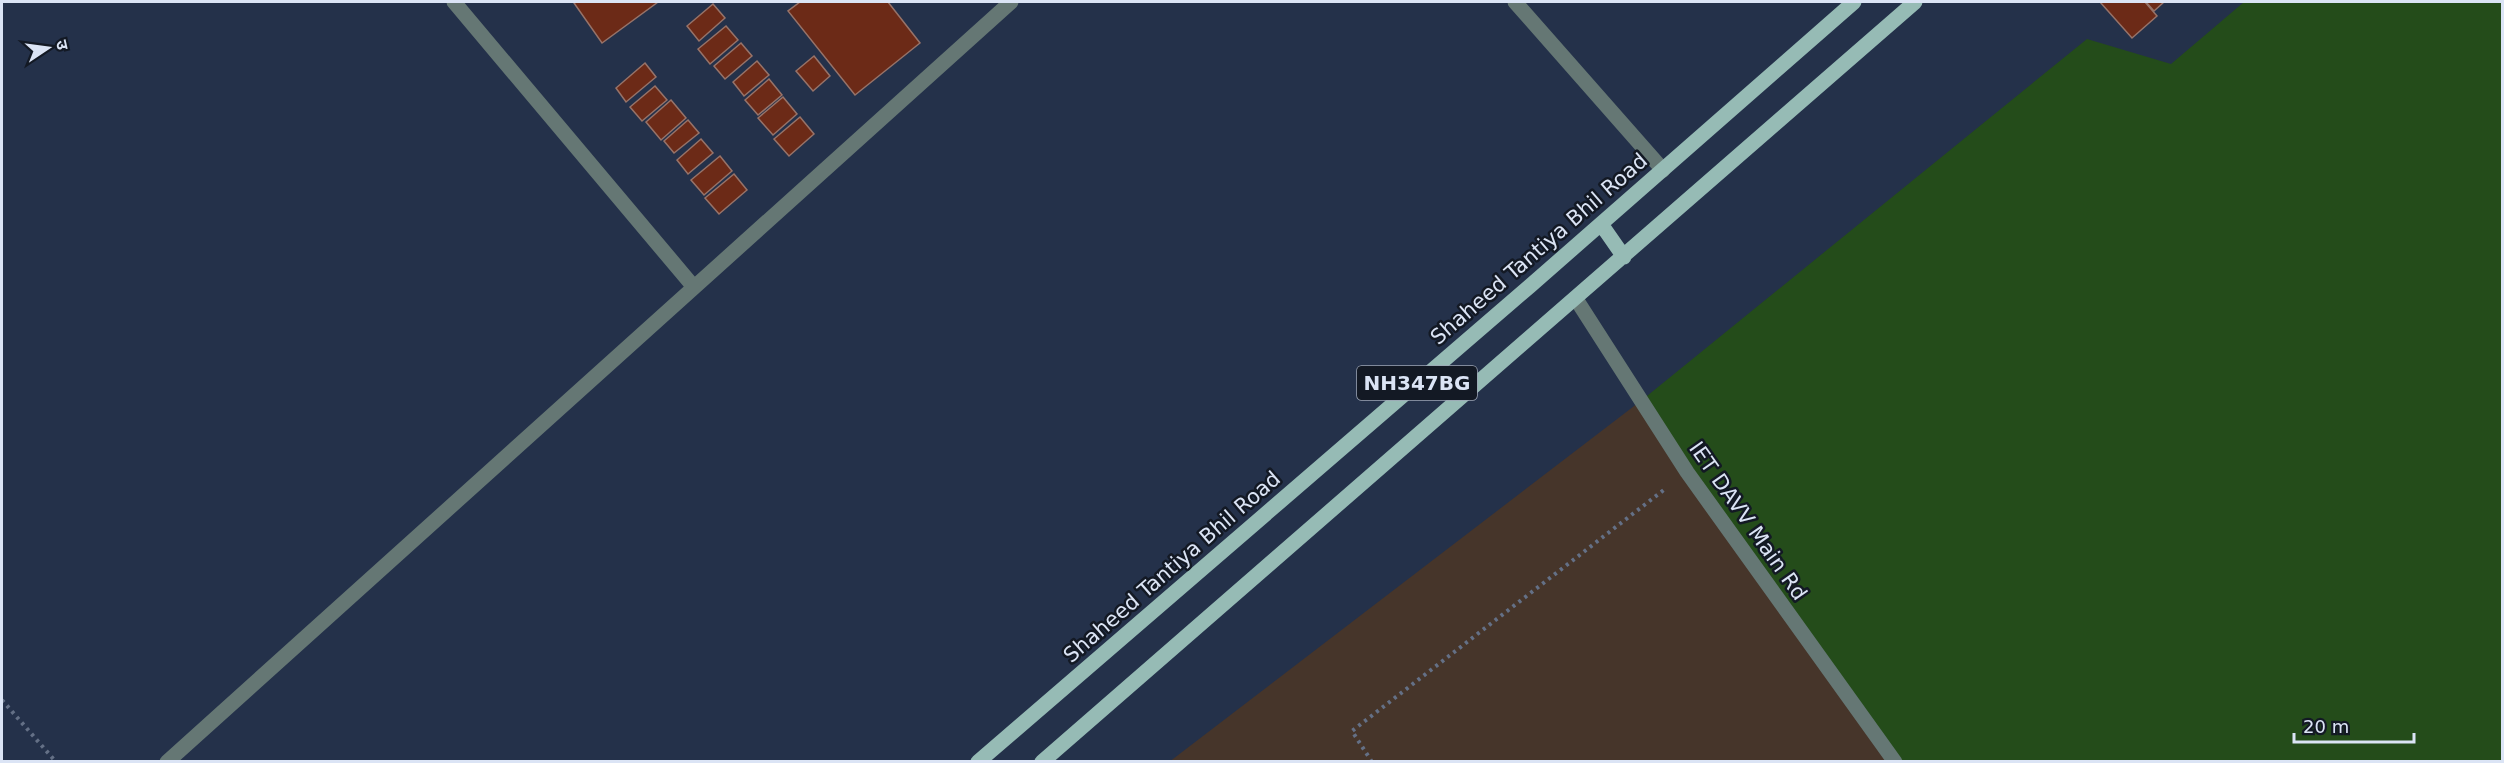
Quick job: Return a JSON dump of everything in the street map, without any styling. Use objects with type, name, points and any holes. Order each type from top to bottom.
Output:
[{"type":"main road","name":"Shaheed Tantiya Bhil Road","points":[[978,762],[1601,224],[1854,2]]},
{"type":"main road","name":"NH347BG","points":[[1042,762],[1915,2]]},
{"type":"main road","points":[[1601,224],[1624,257]]},
{"type":"street","points":[[454,2],[693,286]]},
{"type":"street","points":[[167,762],[1011,2]]},
{"type":"street","points":[[1515,2],[1663,170]]},
{"type":"street","name":"IET DAVV Main Rd","points":[[1576,299],[1687,472],[1894,762]]},
{"type":"path","points":[[1372,762],[1352,731],[1687,472]]},
{"type":"path","points":[[2,700],[56,762]]},
{"type":"shaded area","points":[[1642,400],[1899,762],[1169,762]]},
{"type":"green space","points":[[2244,2],[2502,2],[2502,761],[1895,761],[1642,400],[2087,39],[2171,64]]},
{"type":"building","points":[[658,2],[602,43],[574,3]]},
{"type":"building","points":[[800,2],[888,2],[920,43],[855,95],[788,11]]},
{"type":"building","points":[[2100,2],[2145,2],[2157,16],[2132,38]]},
{"type":"building","points":[[2146,2],[2164,2],[2154,11]]},
{"type":"building","points":[[713,4],[725,18],[699,41],[687,26]]},
{"type":"building","points":[[726,26],[738,40],[710,64],[698,49]]},
{"type":"building","points":[[741,43],[752,56],[725,79],[714,66]]},
{"type":"building","points":[[814,56],[830,76],[813,91],[796,71]]},
{"type":"building","points":[[757,61],[769,75],[744,96],[733,82]]},
{"type":"building","points":[[645,63],[656,77],[626,102],[616,88]]},
{"type":"building","points":[[769,79],[782,95],[758,115],[745,100]]},
{"type":"building","points":[[655,86],[667,100],[642,121],[630,107]]},
{"type":"building","points":[[783,97],[797,114],[773,135],[758,118]]},
{"type":"building","points":[[671,100],[686,118],[661,140],[646,122]]},
{"type":"building","points":[[800,117],[814,134],[789,156],[774,139]]},
{"type":"building","points":[[688,120],[699,133],[674,153],[664,141]]},
{"type":"building","points":[[701,139],[713,153],[688,174],[677,160]]},
{"type":"building","points":[[720,156],[732,171],[704,195],[691,180]]},
{"type":"building","points":[[734,174],[747,190],[719,214],[705,198]]}]
